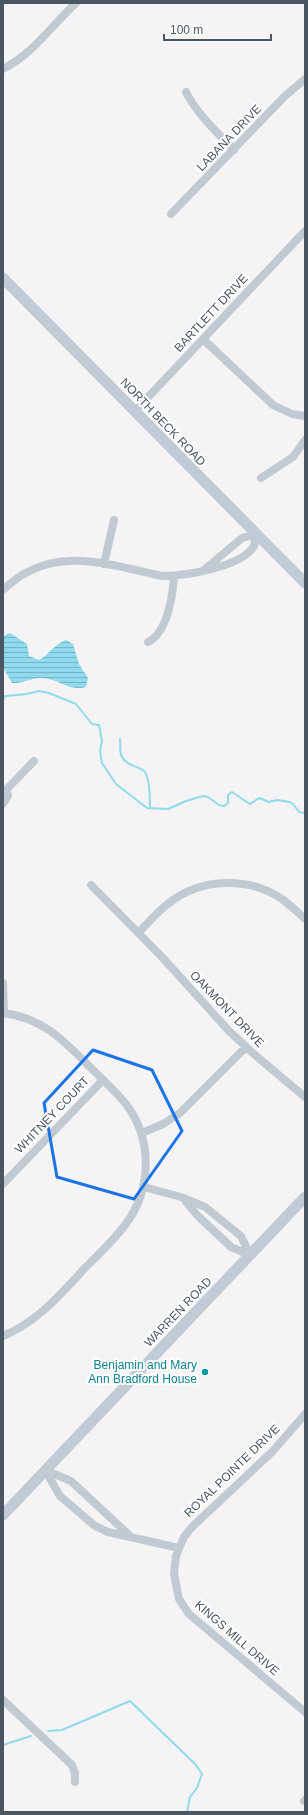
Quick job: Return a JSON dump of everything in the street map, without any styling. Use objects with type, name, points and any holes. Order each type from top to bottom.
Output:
[{"type":"street","points":[[3,69],[21,58],[76,3]]},
{"type":"street","name":"LABANA DRIVE","points":[[171,214],[285,96],[305,79]]},
{"type":"street","points":[[186,92],[190,102],[234,150]]},
{"type":"street","name":"BARTLETT DRIVE","points":[[135,411],[305,231]]},
{"type":"street","name":"NORTH BECK ROAD","points":[[3,278],[305,583]]},
{"type":"street","points":[[203,339],[273,405],[292,414],[305,416]]},
{"type":"street","points":[[261,478],[293,457],[305,440]]},
{"type":"street","points":[[104,564],[114,520]]},
{"type":"street","points":[[3,590],[19,576],[45,564],[74,560],[104,564],[162,576],[174,576],[204,570],[237,562],[254,546],[256,534],[242,538],[204,570]]},
{"type":"street","points":[[148,642],[155,639],[168,614],[173,593],[174,576]]},
{"type":"street","points":[[3,804],[8,796],[5,792],[34,761]]},
{"type":"street","points":[[138,933],[162,908],[180,895],[199,887],[221,883],[238,883],[263,889],[281,898],[305,919]]},
{"type":"street","name":"OAKMONT DRIVE","points":[[91,885],[246,1047],[305,1097]]},
{"type":"street","points":[[3,983],[4,1013],[38,1022],[64,1040],[127,1106],[142,1133],[146,1160],[144,1187],[136,1208],[120,1232],[49,1307],[26,1325],[3,1336]]},
{"type":"street","points":[[142,1133],[163,1124],[180,1113],[246,1047]]},
{"type":"street","name":"WHITNEY COURT","points":[[3,1184],[102,1080]]},
{"type":"street","points":[[144,1187],[181,1197],[205,1207],[241,1236],[250,1255]]},
{"type":"street","name":"WARREN ROAD","points":[[3,1515],[305,1196]]},
{"type":"street","points":[[181,1197],[197,1215],[231,1247],[250,1255]]},
{"type":"street","name":"ROYAL POINTE DRIVE","points":[[179,1548],[191,1528],[273,1451],[305,1414]]},
{"type":"street","points":[[45,1470],[71,1481],[130,1536]]},
{"type":"street","points":[[45,1470],[60,1496],[95,1526],[108,1532],[179,1548]]},
{"type":"street","name":"KINGS MILL DRIVE","points":[[179,1548],[174,1564],[174,1582],[179,1599],[189,1614],[305,1712]]},
{"type":"street","points":[[3,1700],[72,1765],[75,1773],[75,1782]]},
{"type":"highlighted area","points":[[93,1050],[152,1070],[182,1131],[134,1199],[57,1177],[44,1103]]},
{"type":"water","points":[[10,633],[27,644],[29,656],[39,660],[66,640],[73,644],[79,664],[88,678],[86,687],[70,687],[43,678],[35,678],[12,683],[3,667],[3,636]]},
{"type":"waterway","points":[[3,700],[5,696],[27,694],[39,691],[49,693],[76,704],[92,724],[99,725],[102,741],[100,751],[102,763],[116,784],[147,808],[168,809],[186,801],[203,796],[208,797],[219,805],[224,806],[228,803],[228,795],[232,792],[250,804],[259,798],[269,802],[277,800],[290,802],[299,812],[305,813]]},
{"type":"waterway","points":[[120,739],[121,753],[124,760],[129,764],[143,770],[147,776],[150,808]]},
{"type":"waterway","points":[[48,1731],[62,1730],[130,1701],[196,1765],[202,1774],[197,1788],[190,1797],[187,1812]]},
{"type":"waterway","points":[[3,1745],[31,1736]]},
{"type":"place","name":"Benjamin and Mary Ann Bradford House","points":[[205,1372]]}]
